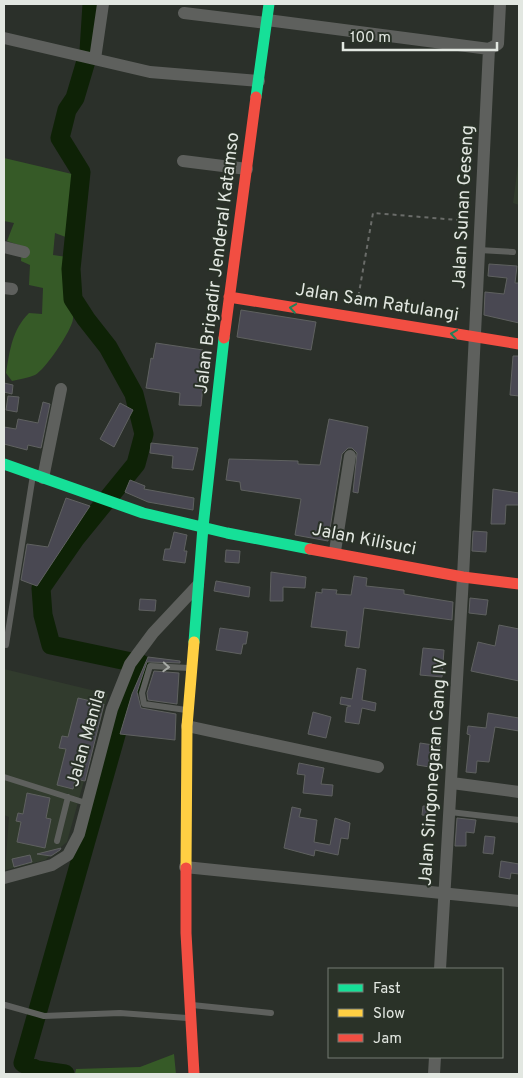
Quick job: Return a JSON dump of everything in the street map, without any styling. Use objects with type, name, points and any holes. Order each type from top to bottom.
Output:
[{"type":"main road","name":"Jalan Brigadir Jenderal Katamso","points":[[194,1074],[185,866],[188,710],[203,527],[230,298],[269,4]]},
{"type":"main road","name":"Jalan Sam Ratulangi","points":[[230,298],[519,344]]},
{"type":"main road","name":"Jalan Kilisuci","points":[[4,464],[94,497],[227,533],[463,577],[519,584]]},
{"type":"street","points":[[93,59],[103,4]]},
{"type":"street","points":[[184,13],[489,49],[498,44],[500,4]]},
{"type":"street","points":[[4,38],[150,72],[259,81]]},
{"type":"street","name":"Jalan Sunan Geseng","points":[[463,577],[489,49]]},
{"type":"street","points":[[183,161],[247,169]]},
{"type":"street","points":[[4,247],[24,252]]},
{"type":"street","points":[[38,476],[60,389]]},
{"type":"street","points":[[335,552],[350,456]]},
{"type":"street","name":"Jalan Singonegaran Gang IV","points":[[440,968],[463,577]]},
{"type":"street","name":"Jalan Manila","points":[[4,878],[52,865],[68,855],[79,834],[112,709],[132,662],[153,633],[198,585]]},
{"type":"street","points":[[187,726],[378,767]]},
{"type":"street","points":[[452,784],[519,792]]},
{"type":"street","points":[[185,866],[519,901]]},
{"type":"street","points":[[434,1074],[435,1058]]},
{"type":"lane","points":[[479,250],[513,252]]},
{"type":"lane","points":[[6,645],[38,476]]},
{"type":"lane","points":[[188,710],[144,704],[141,699],[150,666],[192,668]]},
{"type":"lane","points":[[4,777],[86,803]]},
{"type":"lane","points":[[57,841],[68,797]]},
{"type":"lane","points":[[450,812],[519,820]]},
{"type":"lane","points":[[6,1005],[44,1016],[120,1013],[191,1018]]},
{"type":"lane","points":[[190,1005],[271,1013]]},
{"type":"path","points":[[355,318],[373,213],[480,221]]},
{"type":"shaded area","points":[[519,157],[519,205],[513,203]]},
{"type":"shaded area","points":[[4,669],[108,694],[67,842],[45,860],[5,870],[9,817],[4,815]]},
{"type":"green space","points":[[4,158],[72,174],[74,208],[71,239],[55,233],[53,255],[67,257],[72,288],[73,319],[68,332],[45,366],[35,375],[12,381],[6,373],[15,333],[29,313],[42,314],[43,288],[29,285],[30,265],[21,261],[22,246],[7,241],[14,223],[4,221]]},
{"type":"green space","points":[[174,1054],[176,1074],[75,1074],[76,1069],[140,1067]]},
{"type":"building","points":[[489,264],[517,266],[515,283],[519,283],[519,323],[484,315],[485,292],[504,294],[507,278],[488,276]]},
{"type":"building","points":[[241,310],[316,322],[311,350],[237,337]]},
{"type":"building","points":[[156,343],[203,350],[201,366],[205,366],[201,406],[179,405],[180,393],[146,388],[151,358],[153,359]]},
{"type":"building","points":[[513,356],[519,356],[519,396],[510,395]]},
{"type":"building","points":[[4,383],[13,385],[12,394],[4,392]]},
{"type":"building","points":[[8,396],[19,397],[17,412],[6,410]]},
{"type":"building","points":[[43,402],[50,404],[41,448],[28,445],[27,450],[4,444],[4,427],[16,429],[18,419],[38,423]]},
{"type":"building","points":[[120,403],[133,410],[114,447],[100,439]]},
{"type":"building","points":[[329,419],[368,427],[358,493],[353,492],[357,453],[352,448],[348,448],[342,454],[328,541],[295,535],[301,499],[241,490],[240,482],[226,480],[229,459],[298,461],[298,464],[320,465]]},
{"type":"building","points":[[151,443],[198,448],[193,470],[172,468],[173,456],[150,453]]},
{"type":"building","points":[[130,480],[145,486],[144,489],[194,498],[193,510],[148,502],[125,492]]},
{"type":"building","points":[[493,489],[519,493],[519,505],[506,505],[505,524],[491,524]]},
{"type":"building","points":[[66,498],[90,506],[37,586],[21,580],[27,544],[48,547]]},
{"type":"building","points":[[473,531],[487,532],[486,552],[472,551]]},
{"type":"building","points":[[174,532],[187,535],[184,551],[187,551],[185,563],[163,560],[165,549],[170,549]]},
{"type":"building","points":[[226,550],[240,551],[239,563],[225,562]]},
{"type":"building","points":[[271,572],[306,577],[305,588],[283,587],[283,601],[270,601]]},
{"type":"building","points":[[354,576],[367,578],[366,586],[404,590],[404,594],[453,602],[452,620],[364,608],[359,648],[345,646],[347,631],[311,627],[316,592],[322,593],[322,589],[337,590],[336,594],[351,595]]},
{"type":"building","points":[[216,581],[250,587],[249,597],[214,591]]},
{"type":"building","points":[[470,598],[488,600],[486,615],[469,613]]},
{"type":"building","points":[[140,599],[156,600],[155,611],[139,610]]},
{"type":"building","points":[[499,625],[519,629],[519,681],[471,671],[478,642],[495,646]]},
{"type":"building","points":[[220,628],[248,632],[246,644],[243,644],[241,654],[216,650]]},
{"type":"building","points":[[423,648],[444,650],[442,677],[420,675]]},
{"type":"building","points":[[148,657],[180,661],[180,663],[147,662],[137,692],[141,708],[176,714],[175,740],[120,734],[132,694]]},
{"type":"building","points":[[357,668],[366,670],[362,700],[376,703],[375,711],[362,708],[359,724],[345,722],[347,707],[351,706],[340,704],[341,697],[352,699]]},
{"type":"building","points":[[154,671],[179,673],[177,704],[148,700],[147,693]]},
{"type":"building","points":[[78,698],[104,704],[85,781],[75,779],[73,789],[57,785],[66,749],[59,748],[62,736],[68,737]]},
{"type":"building","points":[[313,712],[331,717],[326,738],[308,734]]},
{"type":"building","points":[[488,713],[519,718],[519,731],[495,727],[489,762],[477,761],[476,773],[466,772],[470,735],[467,734],[468,726],[486,728]]},
{"type":"building","points":[[420,743],[440,746],[436,768],[417,765]]},
{"type":"building","points":[[299,763],[324,768],[321,784],[333,785],[332,796],[303,793],[305,775],[297,774]]},
{"type":"building","points":[[27,793],[50,798],[46,818],[51,819],[45,848],[17,842],[21,822],[16,821],[18,813],[23,814]]},
{"type":"building","points":[[423,806],[436,807],[435,816],[422,815]]},
{"type":"building","points":[[292,807],[301,809],[299,817],[317,820],[314,842],[330,845],[335,818],[350,823],[348,839],[341,838],[338,855],[315,850],[314,856],[284,848]]},
{"type":"building","points":[[457,818],[476,820],[474,833],[466,832],[466,846],[455,846]]},
{"type":"building","points":[[485,836],[495,837],[493,854],[483,853]]},
{"type":"building","points":[[61,848],[51,856],[37,854]]},
{"type":"building","points":[[30,855],[32,862],[14,867],[12,859]]},
{"type":"building","points":[[501,861],[519,864],[519,874],[511,873],[510,879],[499,877]]},
{"type":"waterway","points":[[65,1074],[37,1070],[23,1063],[127,696],[141,664],[51,645],[43,615],[41,588],[75,539],[136,464],[144,434],[134,394],[108,347],[73,299],[71,269],[81,172],[60,138],[67,110],[75,98],[89,51],[92,4]]},
{"type":"traffic: fast","points":[[256,97],[269,4]]},
{"type":"traffic: fast","points":[[194,642],[203,527],[224,338]]},
{"type":"traffic: fast","points":[[4,464],[143,513],[227,533],[310,549]]},
{"type":"traffic: slow","points":[[186,868],[187,726],[194,642]]},
{"type":"traffic: jam","points":[[224,338],[256,97]]},
{"type":"traffic: jam","points":[[229,297],[519,344]]},
{"type":"traffic: jam","points":[[310,549],[463,577],[519,584]]},
{"type":"traffic: jam","points":[[186,868],[186,933],[194,1074]]}]
